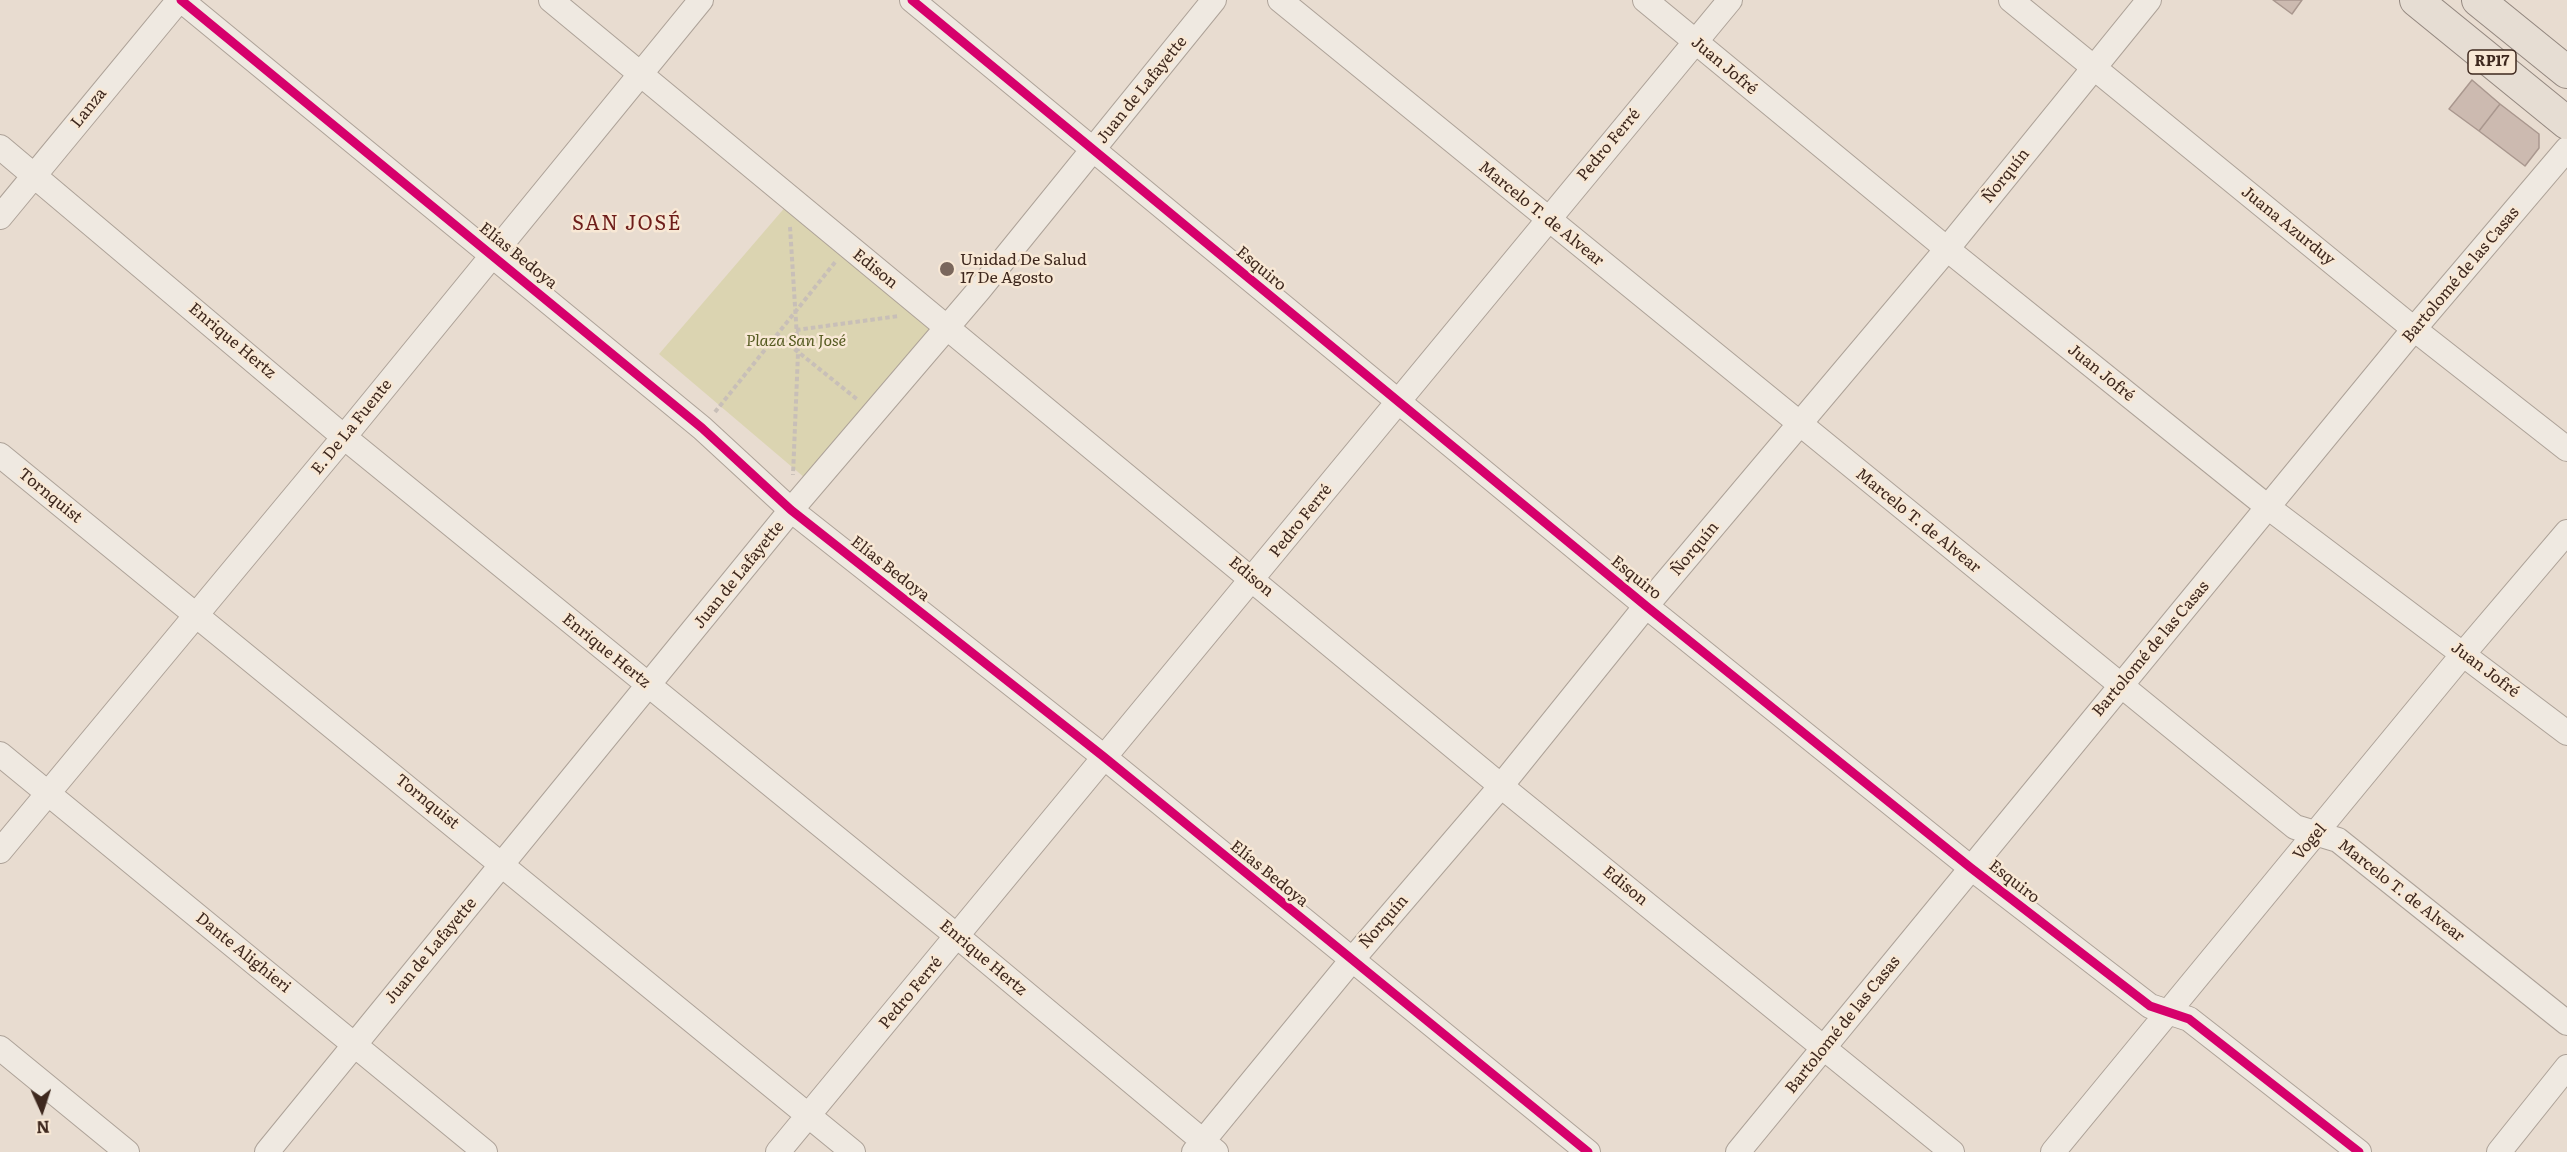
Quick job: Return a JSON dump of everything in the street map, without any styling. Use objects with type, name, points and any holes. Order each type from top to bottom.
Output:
[{"type":"main road","name":"RP17","points":[[2416,0],[2567,123]]},
{"type":"main road","name":"RP17","points":[[2478,0],[2567,72]]},
{"type":"street","name":"Lanza","points":[[0,217],[180,0]]},
{"type":"street","name":"Elías Bedoya","points":[[180,0],[702,428],[791,510],[1104,757],[1351,961],[1588,1152]]},
{"type":"street","name":"Edison","points":[[551,0],[848,247],[1254,579],[1501,786],[1952,1152]]},
{"type":"street","name":"E. De La Fuente","points":[[0,851],[344,437],[701,0]]},
{"type":"street","name":"Esquiro","points":[[912,0],[1646,606],[1971,868],[2150,1006],[2189,1019],[2358,1152]]},
{"type":"street","name":"Juan de Lafayette","points":[[267,1152],[791,510],[874,412],[938,319],[1094,150],[1214,0]]},
{"type":"street","name":"Marcelo T. de Alvear","points":[[1280,0],[2295,827],[2338,840],[2567,1023]]},
{"type":"street","name":"Juan Jofré","points":[[1645,0],[1947,249],[2269,508],[2567,733]]},
{"type":"street","name":"Pedro Ferré","points":[[778,1152],[1254,579],[1398,401],[1730,0]]},
{"type":"street","name":"Juana Azurduy","points":[[2011,0],[2414,329],[2567,449]]},
{"type":"street","name":"Ñorquín","points":[[1204,1148],[1351,961],[1501,786],[1646,606],[1947,249],[2149,0]]},
{"type":"street","name":"Enrique Hertz","points":[[0,147],[344,437],[957,936],[1204,1148]]},
{"type":"street","name":"Bartolomé de las Casas","points":[[1738,1152],[1825,1049],[2120,685],[2269,508],[2414,329],[2567,149]]},
{"type":"street","name":"Tornquist","points":[[0,454],[853,1152]]},
{"type":"street","name":"Vogel","points":[[2053,1152],[2464,653],[2567,532]]},
{"type":"street","name":"Dante Alighieri","points":[[0,754],[485,1152]]},
{"type":"street","points":[[0,1048],[127,1152]]},
{"type":"street","points":[[2499,1152],[2567,1067]]},
{"type":"path","points":[[789,197],[798,353],[791,510]]},
{"type":"path","points":[[702,428],[848,247]]},
{"type":"path","points":[[796,330],[938,319]]},
{"type":"path","points":[[777,335],[874,412]]},
{"type":"green space","name":"Plaza San José","points":[[787,205],[933,329],[805,478],[659,354]]},
{"type":"building","points":[[2273,0],[2302,0],[2292,14]]},
{"type":"building","points":[[2472,80],[2500,104],[2479,131],[2449,109]]},
{"type":"building","points":[[2500,104],[2539,134],[2539,148],[2525,166],[2479,131]]},
{"type":"cycle path","points":[[181,0],[702,428],[791,510],[1104,757],[1588,1152]]},
{"type":"cycle path","points":[[912,0],[1646,606],[1971,868],[2150,1006],[2189,1019],[2359,1152]]},
{"type":"place","name":"Unidad De Salud 17 De Agosto","points":[[947,269]]},
{"type":"district","name":"SAN JOSÉ","points":[[627,224]]}]
